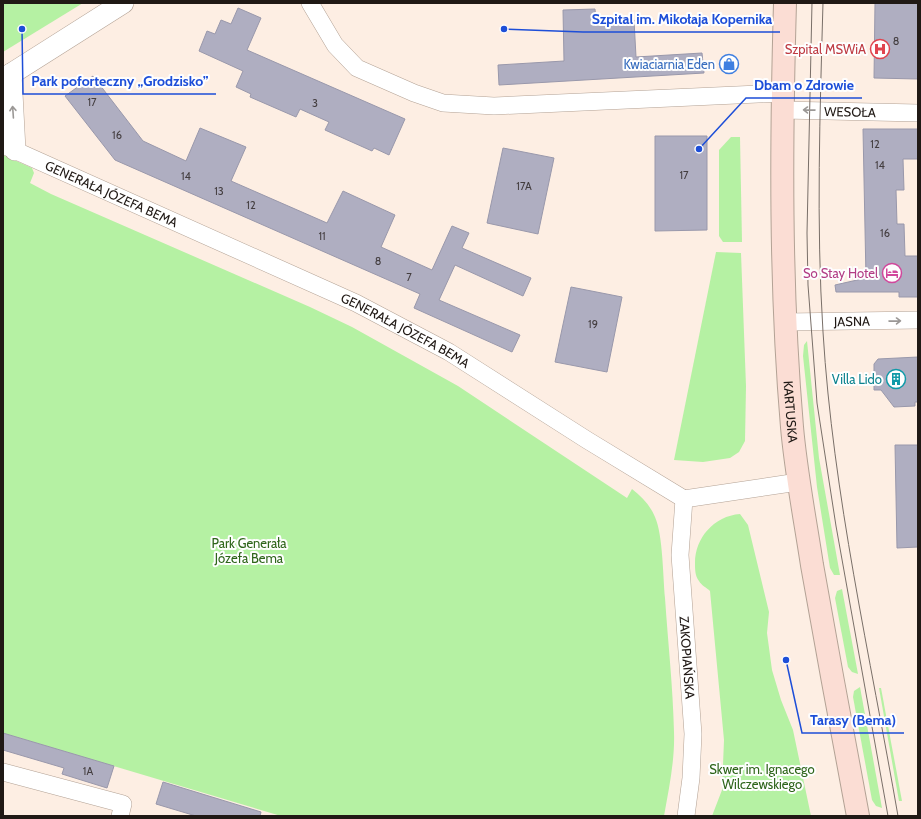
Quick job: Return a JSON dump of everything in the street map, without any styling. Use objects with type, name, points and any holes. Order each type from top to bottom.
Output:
[{"type":"main road","name":"KARTUSKA","points":[[785,3],[783,248],[792,428],[798,482],[858,816]]},
{"type":"street","points":[[9,148],[7,77],[123,3]]},
{"type":"street","name":"WESOŁA","points":[[310,3],[335,45],[356,68],[414,93],[443,103],[494,106],[783,101],[918,112]]},
{"type":"street","name":"GENERAŁA JÓZEFA BEMA","points":[[9,148],[356,303],[401,326],[449,352],[684,499]]},
{"type":"street","name":"JASNA","points":[[786,322],[918,320]]},
{"type":"street","points":[[684,499],[798,482]]},
{"type":"street","name":"ZAKOPIAŃSKA","points":[[684,499],[680,556],[693,734],[692,778],[686,816]]},
{"type":"street","points":[[3,772],[123,804],[120,816]]},
{"type":"green space","points":[[3,3],[83,3],[3,52]]},
{"type":"green space","points":[[731,137],[740,137],[742,242],[723,242],[719,236],[719,150]]},
{"type":"green space","name":"Park Generała Józefa Bema","points":[[3,155],[32,168],[34,173],[30,183],[51,194],[310,307],[352,327],[458,386],[627,498],[632,489],[642,498],[655,517],[660,534],[672,682],[674,753],[664,816],[281,816],[3,733]]},
{"type":"green space","points":[[716,252],[741,253],[746,386],[745,441],[739,452],[730,458],[703,462],[674,460]]},
{"type":"green space","points":[[807,341],[819,458],[840,575],[834,575],[830,568],[817,487],[803,356],[804,345]]},
{"type":"green space","name":"Skwer im. Ignacego Wilczewskiego","points":[[740,514],[748,525],[769,612],[767,633],[772,670],[781,700],[793,730],[811,816],[712,816],[722,790],[724,740],[710,591],[701,584],[698,579],[695,563],[698,545],[708,530],[722,519]]},
{"type":"green space","points":[[842,589],[858,674],[852,672],[848,667],[835,598],[837,591]]},
{"type":"green space","points":[[860,687],[882,808],[876,806],[872,800],[853,697],[854,691]]},
{"type":"green space","points":[[879,688],[881,688],[902,801],[899,801]]},
{"type":"building","points":[[875,3],[918,3],[918,79],[874,78]]},
{"type":"building","points":[[238,8],[261,18],[247,50],[405,119],[389,155],[374,148],[372,151],[325,130],[329,122],[300,109],[296,117],[250,97],[251,94],[236,87],[243,71],[199,51],[207,31],[215,34],[221,20],[231,24]]},
{"type":"building","points":[[595,9],[596,22],[634,20],[636,57],[702,53],[704,73],[499,85],[498,65],[564,61],[563,10]]},
{"type":"building","points":[[93,76],[143,141],[186,161],[200,128],[246,147],[231,181],[327,223],[343,191],[395,215],[381,247],[432,270],[452,226],[469,233],[462,248],[531,278],[523,296],[455,265],[439,300],[520,335],[512,352],[414,308],[420,294],[115,160],[65,96]]},
{"type":"building","points":[[863,129],[918,129],[918,159],[903,159],[904,190],[896,190],[897,224],[904,224],[905,256],[918,256],[918,297],[899,297],[899,292],[836,292],[835,285],[866,278]]},
{"type":"building","points":[[655,136],[707,136],[707,230],[655,231]]},
{"type":"building","points":[[503,148],[554,158],[538,234],[487,223]]},
{"type":"building","points":[[571,287],[622,297],[607,372],[555,362]]},
{"type":"building","name":"Villa Lido","points":[[918,357],[918,402],[915,402],[915,406],[894,407],[881,390],[874,390],[874,364],[878,359]]},
{"type":"building","points":[[895,445],[918,445],[918,547],[897,548]]},
{"type":"building","points":[[3,733],[114,766],[107,788],[62,774],[64,768],[3,750]]},
{"type":"building","points":[[163,782],[261,812],[260,816],[196,816],[156,804]]},
{"type":"tram line","points":[[812,3],[807,233],[808,285],[817,403],[836,526],[888,816]]},
{"type":"tram line","points":[[823,3],[819,209],[823,332],[828,393],[835,454],[854,575],[898,816]]},
{"type":"place","name":"Park poforteczny „Grodzisko”","points":[[22,29]]},
{"type":"place","name":"Szpital im. Mikołaja Kopernika","points":[[504,29]]},
{"type":"place","name":"Szpital MSWiA","points":[[880,49]]},
{"type":"place","name":"Kwiaciarnia Eden","points":[[729,64]]},
{"type":"place","name":"Dbam o Zdrowie","points":[[699,149]]},
{"type":"place","name":"So Stay Hotel","points":[[892,273]]},
{"type":"place","name":"Villa Lido","points":[[896,379]]},
{"type":"place","name":"Tarasy (Bema)","points":[[786,660]]}]
